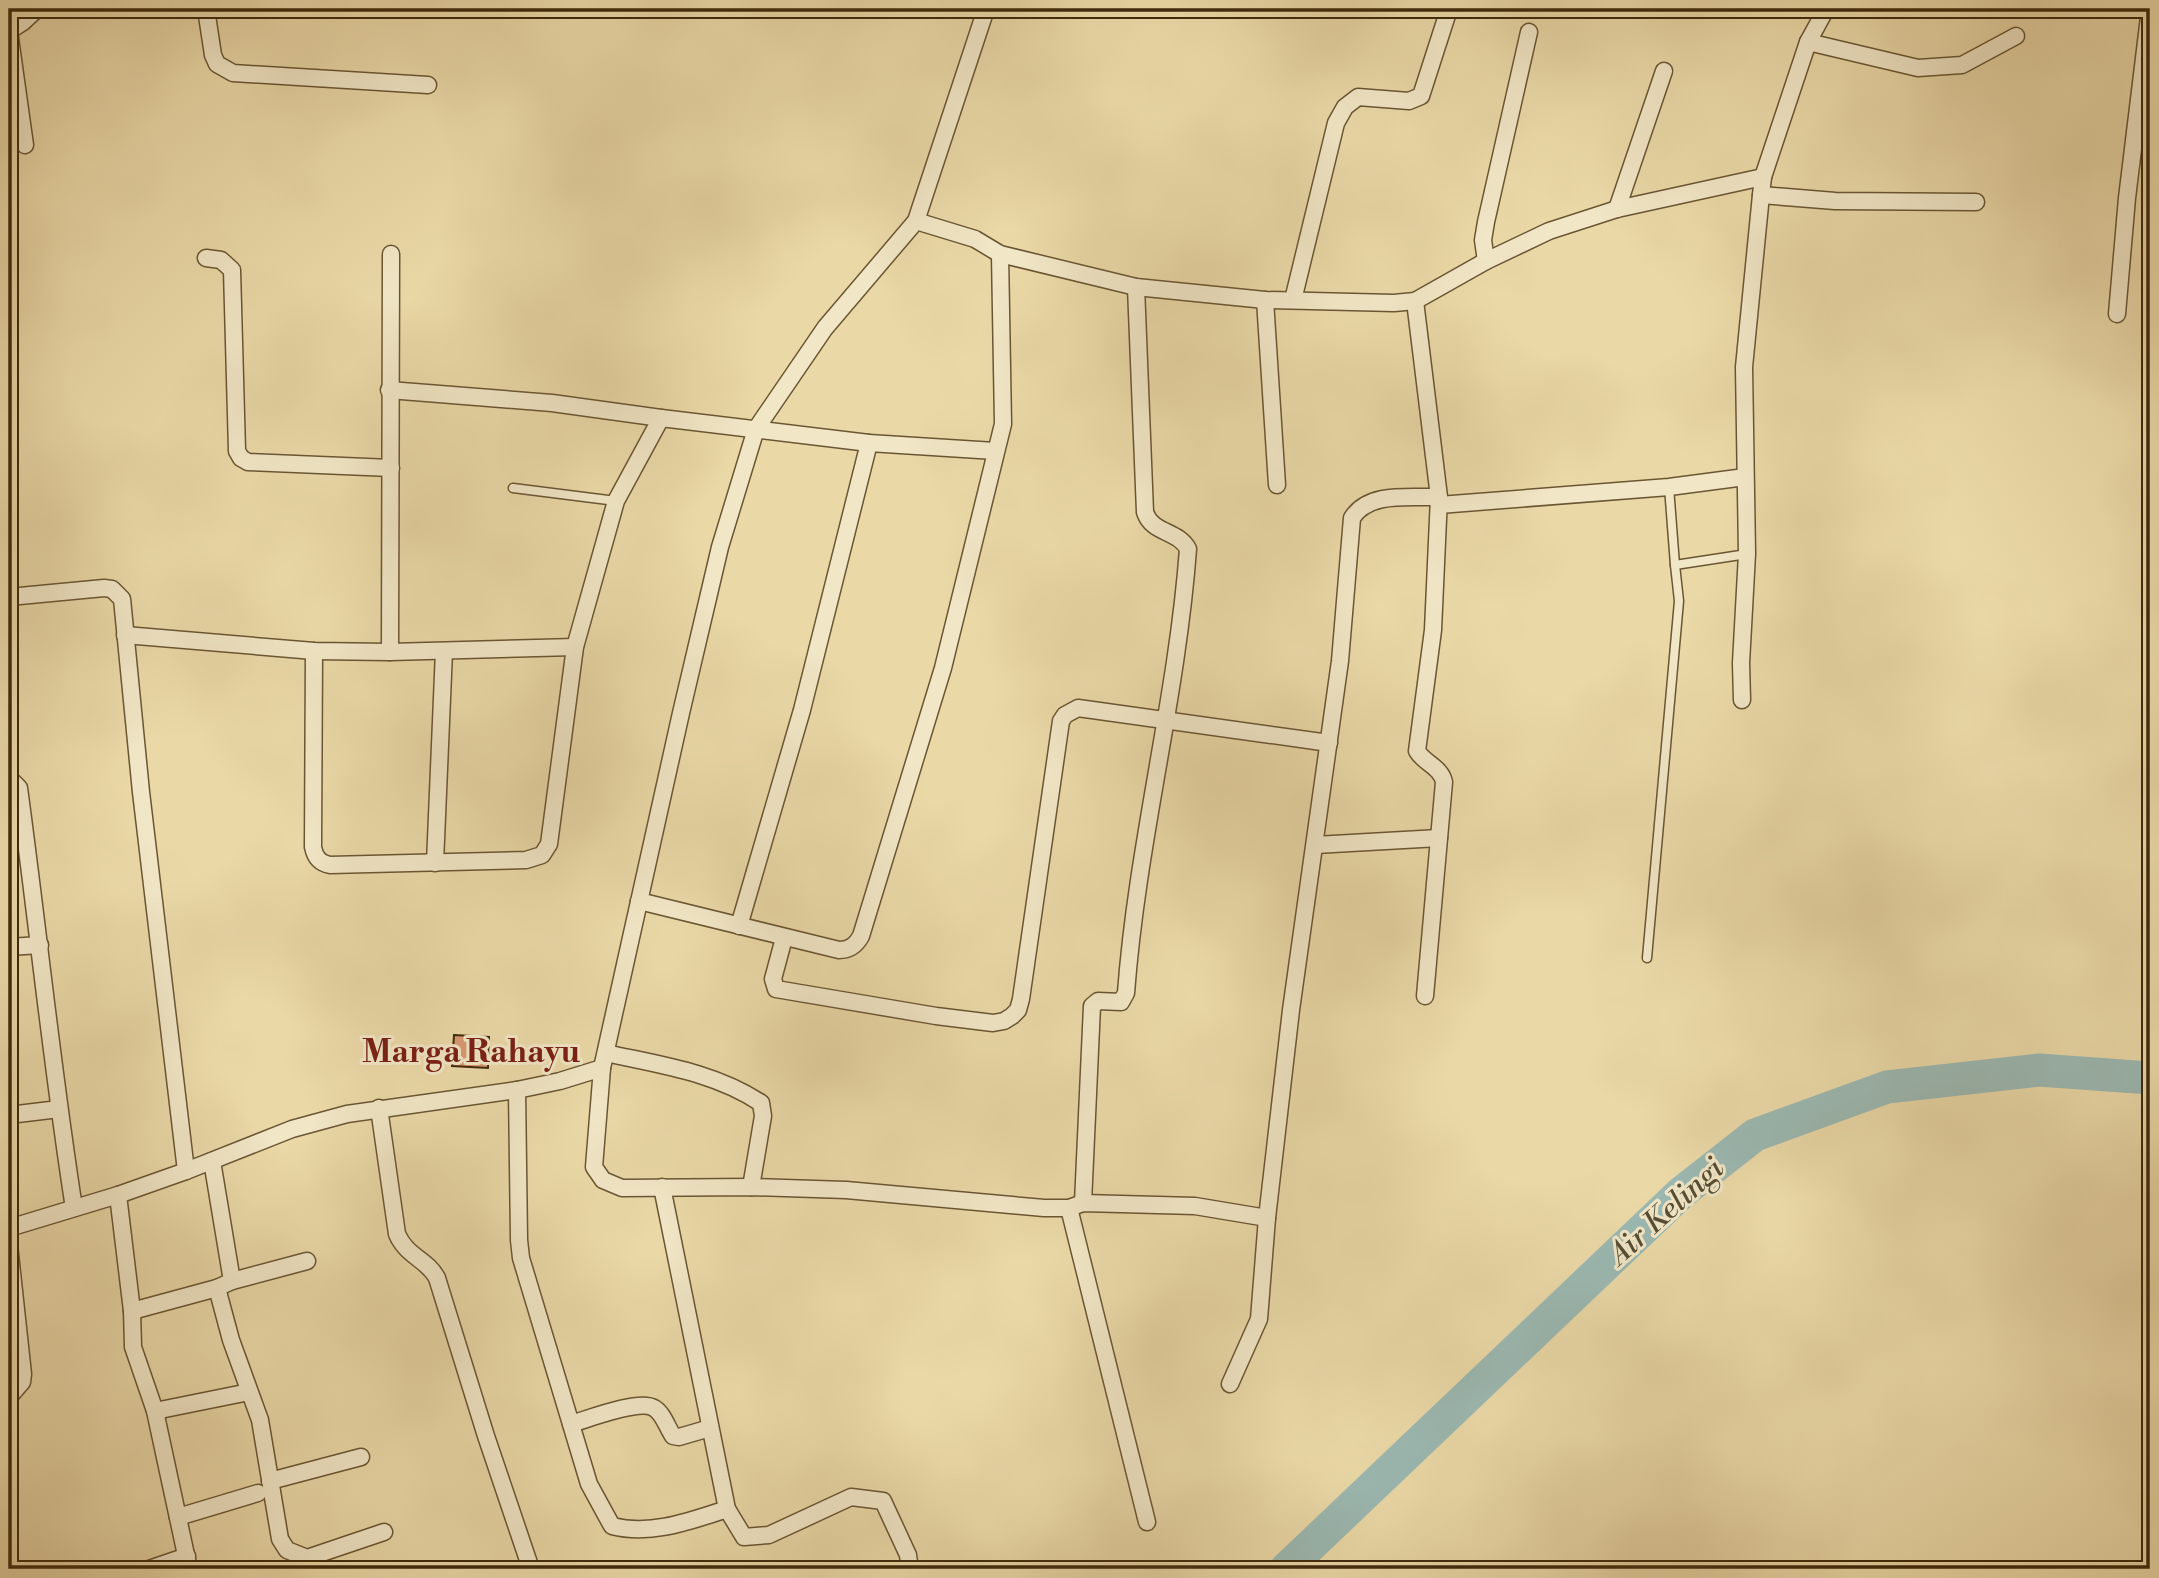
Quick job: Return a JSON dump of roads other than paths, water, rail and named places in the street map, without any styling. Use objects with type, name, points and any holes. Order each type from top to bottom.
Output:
[{"type":"street","points":[[25,145],[9,31],[37,9]]},
{"type":"street","points":[[206,9],[213,55],[217,64],[233,73],[428,85]]},
{"type":"street","points":[[986,9],[916,222],[825,328],[756,429],[720,547],[639,901],[604,1061],[594,1167],[603,1180],[622,1188],[751,1187],[846,1190],[1044,1208],[1076,1205],[1195,1206],[1267,1218]]},
{"type":"street","points":[[1293,300],[1336,122],[1345,107],[1358,97],[1409,101],[1421,96],[1448,9]]},
{"type":"street","points":[[1742,701],[1741,663],[1747,554],[1744,367],[1763,177],[1808,42],[1826,9]]},
{"type":"street","points":[[2116,314],[2150,9]]},
{"type":"street","points":[[1486,261],[1483,240],[1486,222],[1529,32]]},
{"type":"street","points":[[1808,42],[1918,68],[1962,65],[2016,36]]},
{"type":"street","points":[[1616,209],[1664,71]]},
{"type":"street","points":[[916,222],[975,239],[1000,254],[1136,288],[1265,300],[1415,301],[1486,261],[1549,231],[1616,209],[1763,177]]},
{"type":"street","points":[[1761,195],[1835,201],[1976,202]]},
{"type":"street","points":[[390,652],[391,254]]},
{"type":"street","points":[[639,901],[784,938],[846,950],[861,936],[943,668],[1003,424],[1000,254]]},
{"type":"street","points":[[206,258],[221,260],[232,270],[237,451],[241,458],[248,462],[391,468]]},
{"type":"street","points":[[1136,288],[1145,512],[1151,525],[1183,541],[1188,549],[1167,719],[1131,926],[1125,997],[1121,1002],[1102,1001],[1092,1006],[1076,1205],[1147,1522]]},
{"type":"street","points":[[1265,300],[1277,485]]},
{"type":"street","points":[[1415,301],[1439,501],[1433,630],[1417,751],[1443,776],[1425,996]]},
{"type":"street","points":[[389,390],[552,402],[869,443],[995,451]]},
{"type":"street","points":[[314,651],[315,856],[330,865],[526,860],[542,855],[549,844],[575,648],[616,501],[662,418]]},
{"type":"street","points":[[739,926],[802,710],[869,443]]},
{"type":"street","points":[[1230,1384],[1259,1319],[1267,1218],[1291,1010],[1340,661],[1352,518],[1365,504],[1376,500],[1439,501],[1669,487],[1745,477]]},
{"type":"street","points":[[9,597],[112,589],[122,599],[141,792],[186,1171]]},
{"type":"street","points":[[125,635],[314,651],[575,648]]},
{"type":"street","points":[[435,863],[444,651]]},
{"type":"street","points":[[784,938],[773,979],[775,989],[936,1016],[993,1023],[1004,1021],[1018,1010],[1021,999],[1061,721],[1065,715],[1078,708],[1329,744]]},
{"type":"street","points":[[9,778],[19,788],[74,1208]]},
{"type":"street","points":[[1315,845],[1439,838]]},
{"type":"street","points":[[9,947],[40,945]]},
{"type":"street","points":[[9,1228],[118,1195],[292,1129],[379,1108],[560,1082],[604,1061],[709,1076],[761,1103],[763,1116],[751,1187]]},
{"type":"street","points":[[517,1090],[521,1258],[589,1484],[612,1526],[631,1531],[674,1526],[727,1509]]},
{"type":"street","points":[[379,1108],[397,1234],[407,1251],[434,1272],[437,1278],[531,1569]]},
{"type":"street","points":[[9,1115],[59,1109]]},
{"type":"street","points":[[212,1161],[232,1281]]},
{"type":"street","points":[[662,1187],[727,1509],[744,1537],[769,1535],[851,1497],[883,1501],[908,1555],[910,1569]]},
{"type":"street","points":[[118,1195],[132,1311],[133,1347],[155,1411],[188,1563],[149,1569]]},
{"type":"street","points":[[9,1245],[23,1374],[22,1382],[9,1397]]},
{"type":"street","points":[[132,1311],[307,1261]]},
{"type":"street","points":[[217,1288],[260,1420],[280,1539],[287,1550],[307,1558],[384,1532]]},
{"type":"street","points":[[155,1411],[249,1392]]},
{"type":"street","points":[[571,1424],[637,1406],[649,1406],[659,1413],[673,1436],[679,1437],[710,1427]]},
{"type":"street","points":[[270,1480],[361,1457]]},
{"type":"street","points":[[178,1517],[258,1493]]},
{"type":"lane","points":[[1647,958],[1679,601],[1669,487]]},
{"type":"lane","points":[[513,488],[616,501]]},
{"type":"lane","points":[[1675,565],[1747,554]]},
{"type":"waterway","name":"Air Kelingi","points":[[1286,1569],[1681,1193],[1755,1135],[1887,1087],[2039,1070],[2150,1078]]},
{"type":"district","name":"Marga Rahayu","points":[[471,1051]]}]
